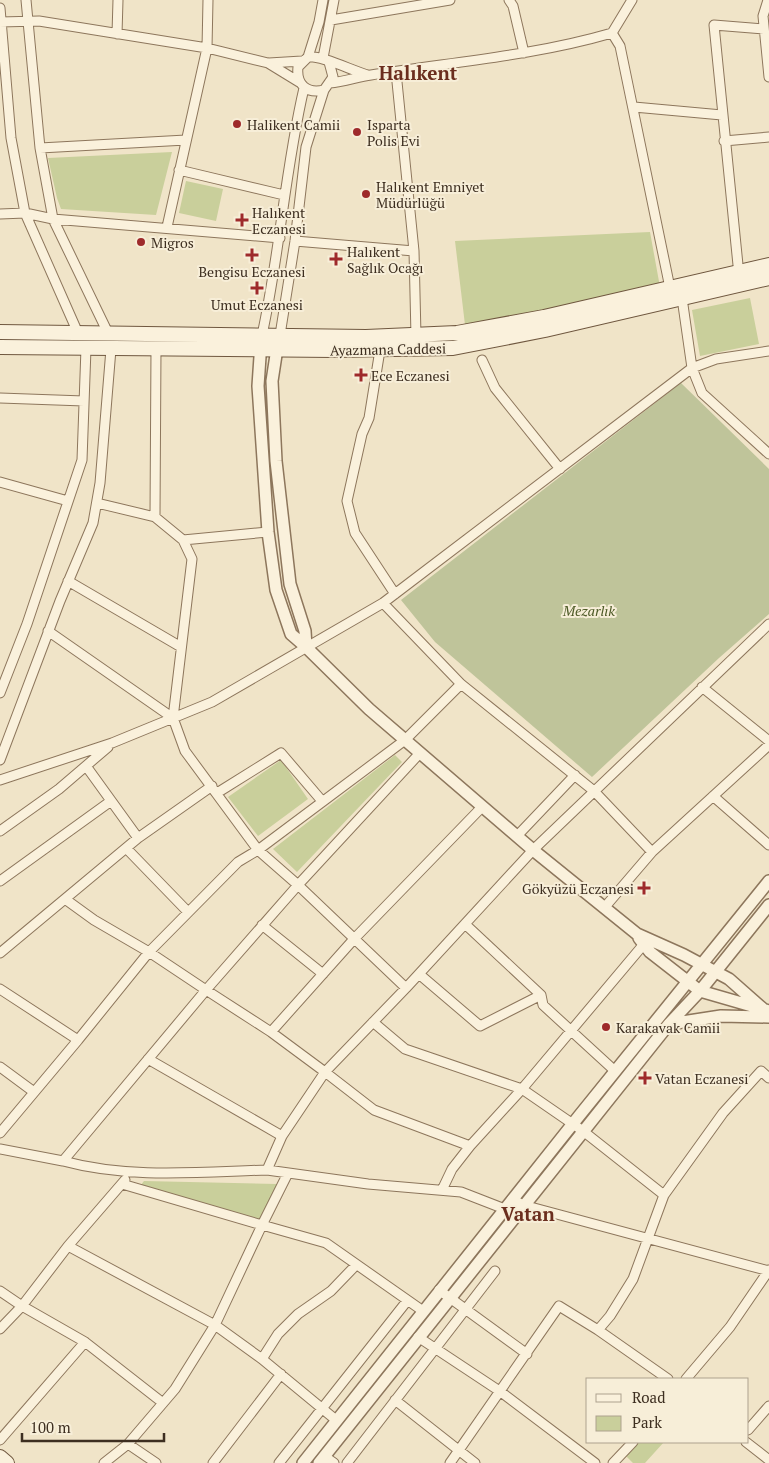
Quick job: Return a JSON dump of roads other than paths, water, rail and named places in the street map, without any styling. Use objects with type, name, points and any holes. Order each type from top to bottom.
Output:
[{"type":"main road","name":"Ayazmana Caddesi","points":[[0,332],[416,336],[456,333],[654,298],[682,298],[740,278],[769,265]]},
{"type":"main road","name":"Ayazmana Caddesi","points":[[0,347],[260,350],[433,349],[487,342],[654,298],[670,288],[740,278],[769,278]]},
{"type":"main road","points":[[0,1457],[7,1463]]},
{"type":"street","points":[[26,0],[40,148],[53,219],[108,334]]},
{"type":"street","points":[[117,34],[118,0]]},
{"type":"street","points":[[167,227],[206,48],[208,0]]},
{"type":"street","points":[[323,0],[319,22],[305,59],[298,68],[301,85],[284,195],[280,238],[262,335],[258,386],[268,532],[276,590],[291,634],[369,709],[533,850],[604,908],[637,934],[729,979],[767,1012]]},
{"type":"street","points":[[306,647],[305,631],[290,584],[276,460],[272,390],[296,241],[306,146],[327,87],[333,77],[326,60],[334,0]]},
{"type":"street","points":[[331,20],[450,0]]},
{"type":"street","points":[[509,0],[513,6],[524,53]]},
{"type":"street","points":[[268,63],[310,91],[368,75],[572,45],[612,33],[632,0]]},
{"type":"street","points":[[768,0],[763,16],[769,77]]},
{"type":"street","points":[[0,8],[3,78],[11,138],[25,213],[78,333]]},
{"type":"street","points":[[1,22],[29,22],[117,34],[206,48],[268,63],[305,59],[326,60],[368,75]]},
{"type":"street","points":[[740,278],[724,141],[714,25],[764,29]]},
{"type":"street","points":[[612,33],[620,46],[634,107],[670,288]]},
{"type":"street","points":[[396,72],[414,251],[416,336]]},
{"type":"street","points":[[634,107],[722,115]]},
{"type":"street","points":[[724,141],[769,137]]},
{"type":"street","points":[[40,148],[186,140]]},
{"type":"street","points":[[179,170],[284,195]]},
{"type":"street","points":[[0,214],[25,213],[53,219],[167,227],[280,238]]},
{"type":"street","points":[[296,241],[414,251]]},
{"type":"street","points":[[682,298],[692,368],[702,393],[769,454]]},
{"type":"street","points":[[0,693],[4,668],[82,460],[86,348]]},
{"type":"street","points":[[0,760],[48,631],[93,523],[100,483],[111,349]]},
{"type":"street","points":[[155,517],[156,349]]},
{"type":"street","points":[[380,350],[369,418],[362,434],[347,501],[354,533],[395,594]]},
{"type":"street","points":[[0,780],[112,743],[212,702],[383,603],[692,368],[716,359],[769,351]]},
{"type":"street","points":[[482,360],[495,388],[560,469]]},
{"type":"street","points":[[0,398],[84,401]]},
{"type":"street","points":[[0,482],[68,501]]},
{"type":"street","points":[[97,503],[155,517],[183,540],[192,558],[173,718],[185,751],[258,850],[298,885],[406,988]]},
{"type":"street","points":[[183,540],[268,532]]},
{"type":"street","points":[[68,581],[181,647]]},
{"type":"street","points":[[383,603],[461,684],[594,791],[652,852]]},
{"type":"street","points":[[267,1170],[282,1136],[325,1072],[406,988],[533,850],[769,624]]},
{"type":"street","points":[[48,631],[173,718]]},
{"type":"street","points":[[0,1133],[149,952],[238,862],[258,850],[405,740],[461,684]]},
{"type":"street","points":[[702,687],[769,741]]},
{"type":"street","points":[[0,831],[59,789],[112,743]]},
{"type":"street","points":[[604,908],[652,852],[769,745]]},
{"type":"street","points":[[0,953],[138,838],[214,790],[282,753],[322,801]]},
{"type":"street","points":[[63,1162],[262,925],[420,753]]},
{"type":"street","points":[[86,766],[138,838]]},
{"type":"street","points":[[517,836],[574,775]]},
{"type":"street","points":[[713,796],[769,845]]},
{"type":"street","points":[[0,881],[111,801]]},
{"type":"street","points":[[270,1032],[354,938],[482,806]]},
{"type":"street","points":[[126,848],[188,912]]},
{"type":"street","points":[[303,1463],[439,1290],[769,881]]},
{"type":"street","points":[[65,900],[94,920],[149,952],[270,1032],[374,1110],[470,1146]]},
{"type":"street","points":[[334,1463],[321,1460],[669,1024],[700,991],[714,971],[769,905]]},
{"type":"street","points":[[465,924],[541,996],[544,1005],[615,1071]]},
{"type":"street","points":[[262,925],[322,974]]},
{"type":"street","points":[[637,934],[650,952],[687,983],[700,991],[767,1012]]},
{"type":"street","points":[[442,1190],[452,1169],[470,1146],[522,1089],[644,944]]},
{"type":"street","points":[[419,974],[480,1026],[541,996]]},
{"type":"street","points":[[0,988],[78,1040]]},
{"type":"street","points":[[669,1024],[767,1012]]},
{"type":"street","points":[[373,1022],[405,1049],[522,1089],[573,1123],[664,1195]]},
{"type":"street","points":[[148,1059],[282,1136]]},
{"type":"street","points":[[0,1067],[34,1092]]},
{"type":"street","points":[[598,1330],[610,1316],[633,1279],[649,1240],[664,1195],[724,1113],[761,1071],[769,1078]]},
{"type":"street","points":[[0,1149],[88,1168],[154,1174],[267,1170],[461,1192],[509,1204],[523,1205],[769,1271],[730,1327],[687,1378]]},
{"type":"street","points":[[0,1329],[22,1306],[68,1246],[132,1172]]},
{"type":"street","points":[[104,1463],[128,1444],[163,1404],[215,1325],[288,1173]]},
{"type":"street","points":[[122,1184],[326,1243],[423,1311]]},
{"type":"street","points":[[509,1204],[516,1214]]},
{"type":"street","points":[[68,1246],[215,1325],[262,1359],[336,1420]]},
{"type":"street","points":[[262,1359],[278,1334],[298,1314],[331,1291],[356,1265]]},
{"type":"street","points":[[347,1463],[495,1271]]},
{"type":"street","points":[[439,1290],[527,1354]]},
{"type":"street","points":[[0,1291],[22,1306],[85,1342],[163,1404]]},
{"type":"street","points":[[279,1463],[407,1301]]},
{"type":"street","points":[[450,1463],[559,1306],[598,1330],[667,1378]]},
{"type":"street","points":[[418,1337],[501,1392],[595,1463]]},
{"type":"street","points":[[0,1440],[85,1342]]},
{"type":"street","points":[[213,1463],[281,1374]]},
{"type":"street","points":[[395,1400],[475,1463]]},
{"type":"street","points":[[749,1429],[769,1406]]},
{"type":"street","points":[[619,1461],[632,1443]]},
{"type":"street","points":[[747,1443],[769,1460]]},
{"type":"street","points":[[128,1444],[156,1463]]},
{"type":"place","name":"Halikent Camii","points":[[237,124]]},
{"type":"place","name":"Isparta Polis Evi","points":[[357,132]]},
{"type":"place","name":"Halıkent Emniyet Müdürlüğü","points":[[366,194]]},
{"type":"place","name":"Halıkent Eczanesi","points":[[242,220]]},
{"type":"place","name":"Migros","points":[[141,242]]},
{"type":"place","name":"Bengisu Eczanesi","points":[[252,255]]},
{"type":"place","name":"Halıkent Sağlık Ocağı","points":[[336,259]]},
{"type":"place","name":"Umut Eczanesi","points":[[257,288]]},
{"type":"place","name":"Ece Eczanesi","points":[[361,375]]},
{"type":"place","name":"Gökyüzü Eczanesi","points":[[644,888]]},
{"type":"place","name":"Karakavak Camii","points":[[606,1027]]},
{"type":"place","name":"Vatan Eczanesi","points":[[645,1078]]},
{"type":"district","name":"Halıkent","points":[[418,72]]},
{"type":"district","name":"Vatan","points":[[528,1213]]},
{"type":"park label","name":"Mezarlık","points":[[589,610]]}]
